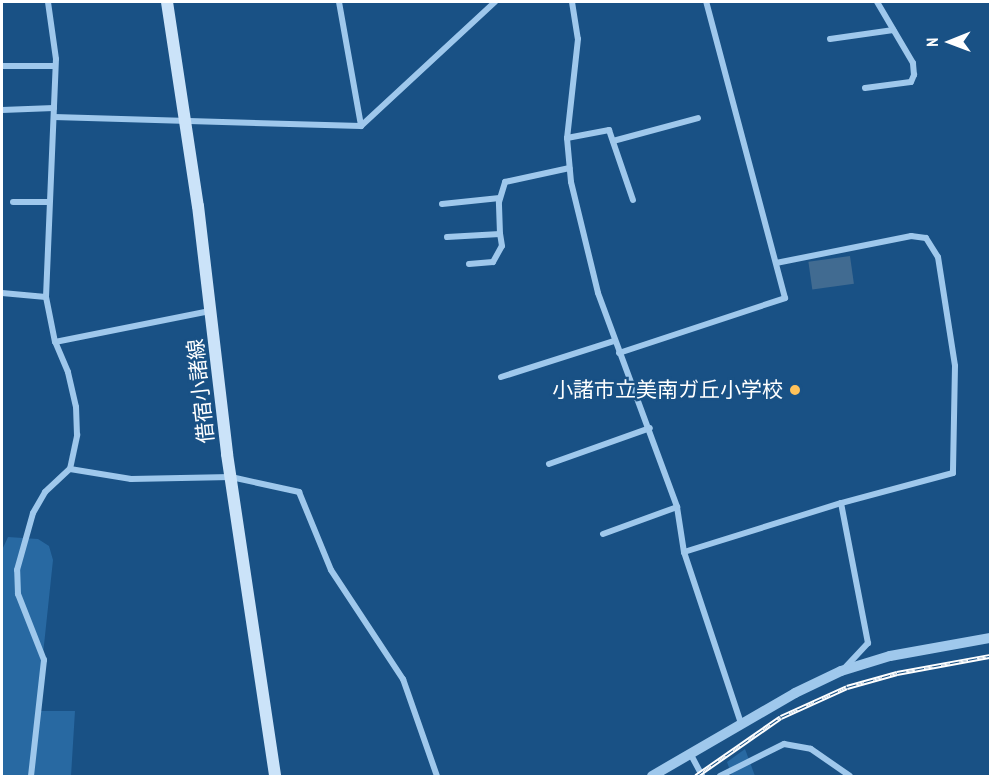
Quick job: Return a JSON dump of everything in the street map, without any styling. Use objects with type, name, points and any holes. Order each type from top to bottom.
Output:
[{"type":"main road","name":"借宿小諸線","points":[[167,2],[187,120],[231,477],[275,777]]},
{"type":"street","points":[[31,777],[44,660],[18,594],[17,570],[33,513],[45,492],[70,470],[76,435],[76,406],[68,372],[55,342],[46,297],[55,66],[48,2]]},
{"type":"street","points":[[339,2],[361,126]]},
{"type":"street","points":[[54,117],[361,126],[495,2]]},
{"type":"street","points":[[572,2],[578,39],[567,138],[570,168],[598,293],[619,354],[650,428],[677,507],[684,552],[741,723]]},
{"type":"street","points":[[619,354],[785,298],[706,2]]},
{"type":"street","points":[[865,88],[911,82],[913,63],[878,2]]},
{"type":"street","points":[[830,39],[893,30]]},
{"type":"street","points":[[2,66],[55,66]]},
{"type":"street","points":[[2,110],[54,108]]},
{"type":"street","points":[[613,141],[698,118]]},
{"type":"street","points":[[567,138],[609,130],[633,200]]},
{"type":"street","points":[[469,264],[493,262],[502,246],[500,198],[505,182],[570,168]]},
{"type":"street","points":[[442,204],[500,198]]},
{"type":"street","points":[[13,202],[49,202]]},
{"type":"street","points":[[447,237],[500,234]]},
{"type":"street","points":[[684,552],[841,503],[953,473],[955,366],[938,257],[926,238],[912,236],[776,263]]},
{"type":"street","points":[[2,292],[46,297]]},
{"type":"street","points":[[55,342],[211,310]]},
{"type":"street","points":[[501,376],[614,341]]},
{"type":"street","points":[[549,464],[650,428]]},
{"type":"street","points":[[70,470],[131,479],[231,477],[299,492],[332,570],[403,678],[437,777]]},
{"type":"street","points":[[841,503],[868,643],[841,671]]},
{"type":"street","points":[[603,534],[677,507]]},
{"type":"street","points":[[652,777],[741,723],[841,671],[890,656],[990,638]]},
{"type":"street","points":[[720,777],[735,766],[784,744],[812,749],[850,777]]},
{"type":"street","points":[[690,752],[702,777]]},
{"type":"shaded area","points":[[850,256],[854,284],[812,290],[808,262]]},
{"type":"shaded area","points":[[8,537],[38,539],[49,546],[53,560],[37,711],[75,711],[71,776],[2,776],[2,550]]},
{"type":"shaded area","points":[[745,749],[755,776],[732,776],[727,762]]},
{"type":"railway","points":[[696,776],[781,717],[847,687],[897,673],[990,656]]},
{"type":"place","name":"小諸市立美南ガ丘小学校","points":[[795,390]]}]
